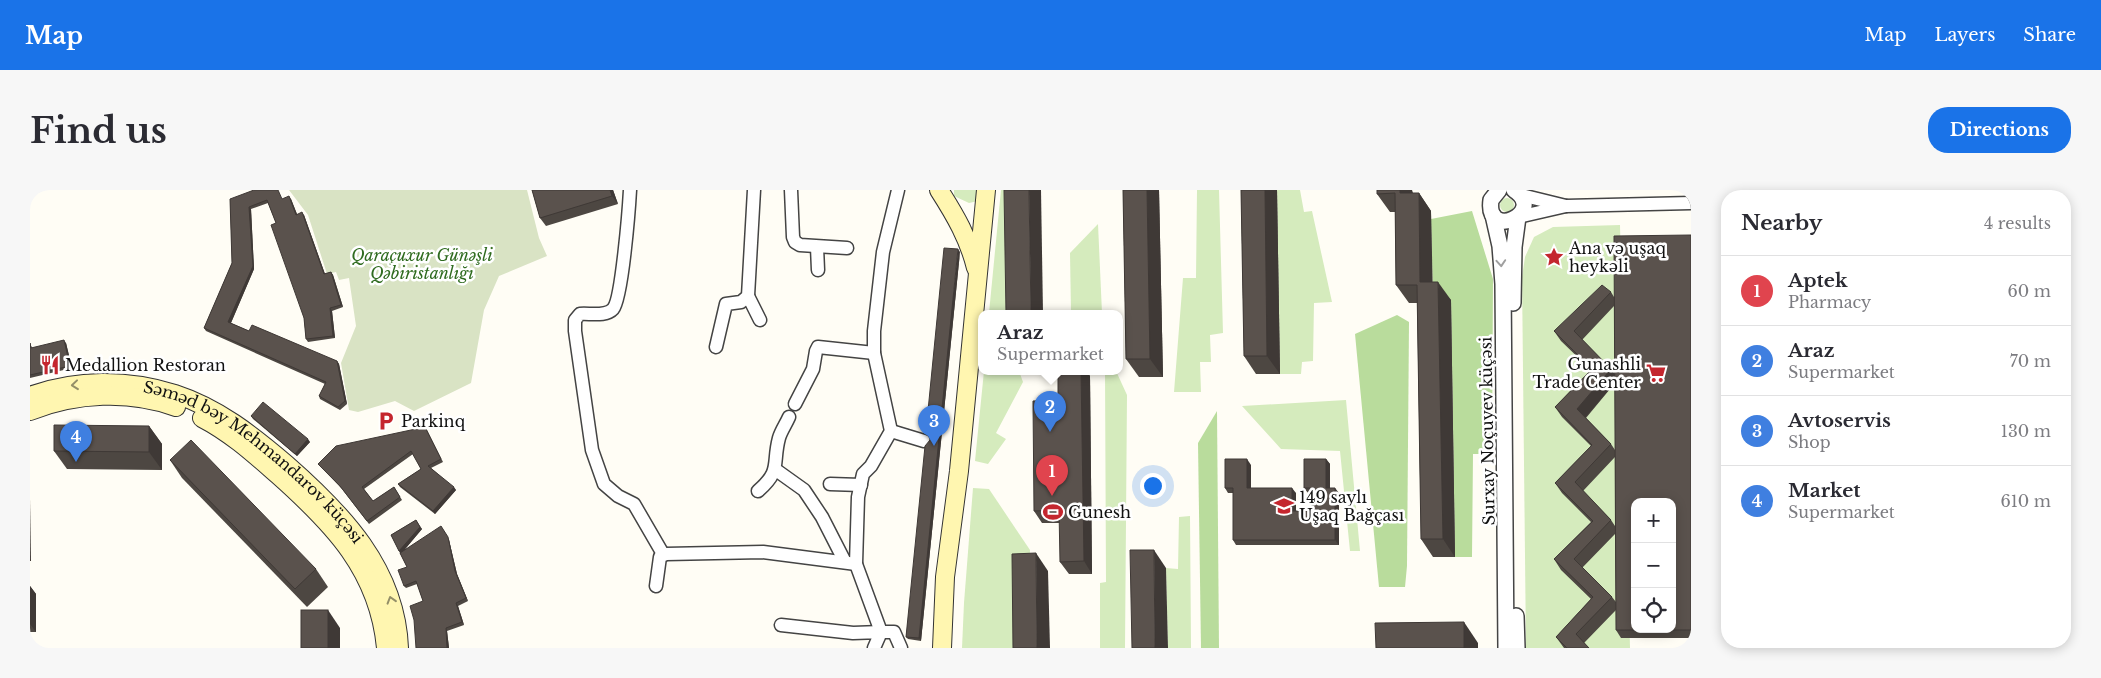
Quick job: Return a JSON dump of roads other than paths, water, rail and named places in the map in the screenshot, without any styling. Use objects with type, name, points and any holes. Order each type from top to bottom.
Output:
[{"type":"main road","points":[[939,190],[962,229],[972,251],[979,281]]},
{"type":"main road","points":[[948,205],[960,213],[973,215],[979,212],[986,195]]},
{"type":"main road","points":[[942,648],[945,577],[959,471],[986,195]]},
{"type":"main road","name":"Səməd bəy Mehmandarov küçəsi","points":[[30,396],[59,387],[98,383],[135,385],[176,394],[198,403],[233,422],[255,437],[306,491],[357,559],[379,607],[386,648]]},
{"type":"main road","name":"Səməd bəy Mehmandarov küçəsi","points":[[30,411],[61,401],[100,396],[134,397],[173,405],[194,414],[226,432],[348,523],[370,555],[389,592],[396,619],[400,648]]},
{"type":"street","points":[[630,190],[622,276],[617,303],[614,309],[608,313],[580,314],[575,320],[575,331],[592,450],[604,484],[618,496],[634,504],[663,554]]},
{"type":"street","points":[[754,190],[748,296],[760,320]]},
{"type":"street","points":[[791,190],[793,237],[795,242],[800,245],[817,247],[847,248]]},
{"type":"street","points":[[851,563],[858,497],[863,474],[891,432],[874,353],[874,331],[883,252],[898,190]]},
{"type":"street","name":"Surxay Noçuyev küçəsi","points":[[1482,190],[1492,213],[1500,246],[1503,284],[1506,648]]},
{"type":"street","points":[[1499,190],[1490,200],[1492,213],[1497,219],[1508,222],[1518,217],[1566,206],[1691,203]]},
{"type":"street","points":[[1517,192],[1566,206]]},
{"type":"street","name":"Surxay Noçuyev küçəsi","points":[[1517,192],[1524,207],[1518,217],[1514,247],[1513,284],[1517,648]]},
{"type":"street","points":[[817,247],[818,270]]},
{"type":"street","points":[[716,348],[726,304],[741,302],[748,296]]},
{"type":"street","points":[[794,404],[813,369],[818,347],[874,353]]},
{"type":"street","points":[[758,491],[769,481],[776,470],[779,438],[789,417]]},
{"type":"street","points":[[891,432],[924,441]]},
{"type":"street","points":[[776,470],[804,490],[851,563],[881,632],[874,648]]},
{"type":"street","points":[[830,484],[861,486]]},
{"type":"street","points":[[663,554],[763,552],[851,563]]},
{"type":"street","points":[[656,586],[660,557],[663,554]]},
{"type":"street","points":[[781,625],[853,633],[894,632],[901,648]]},
{"type":"place","name":"Ana və uşaq heykəli","points":[[1554,257]]},
{"type":"place","name":"Medallion Restoran","points":[[50,365]]},
{"type":"place","name":"Gunashli Trade Center","points":[[1656,373]]},
{"type":"place","name":"Parkinq","points":[[386,421]]},
{"type":"place","name":"Araz","points":[[1050,432]]},
{"type":"place","name":"Avtoservis","points":[[934,446]]},
{"type":"place","name":"Market","points":[[76,462]]},
{"type":"place","name":"Aptek","points":[[1052,496]]},
{"type":"place","name":"149 saylı Uşaq Bağçası","points":[[1284,506]]},
{"type":"place","name":"Gunesh","points":[[1053,512]]},
{"type":"park label","name":"Qaraçuxur Günəşli Qəbiristanlığı","points":[[422,264]]}]
